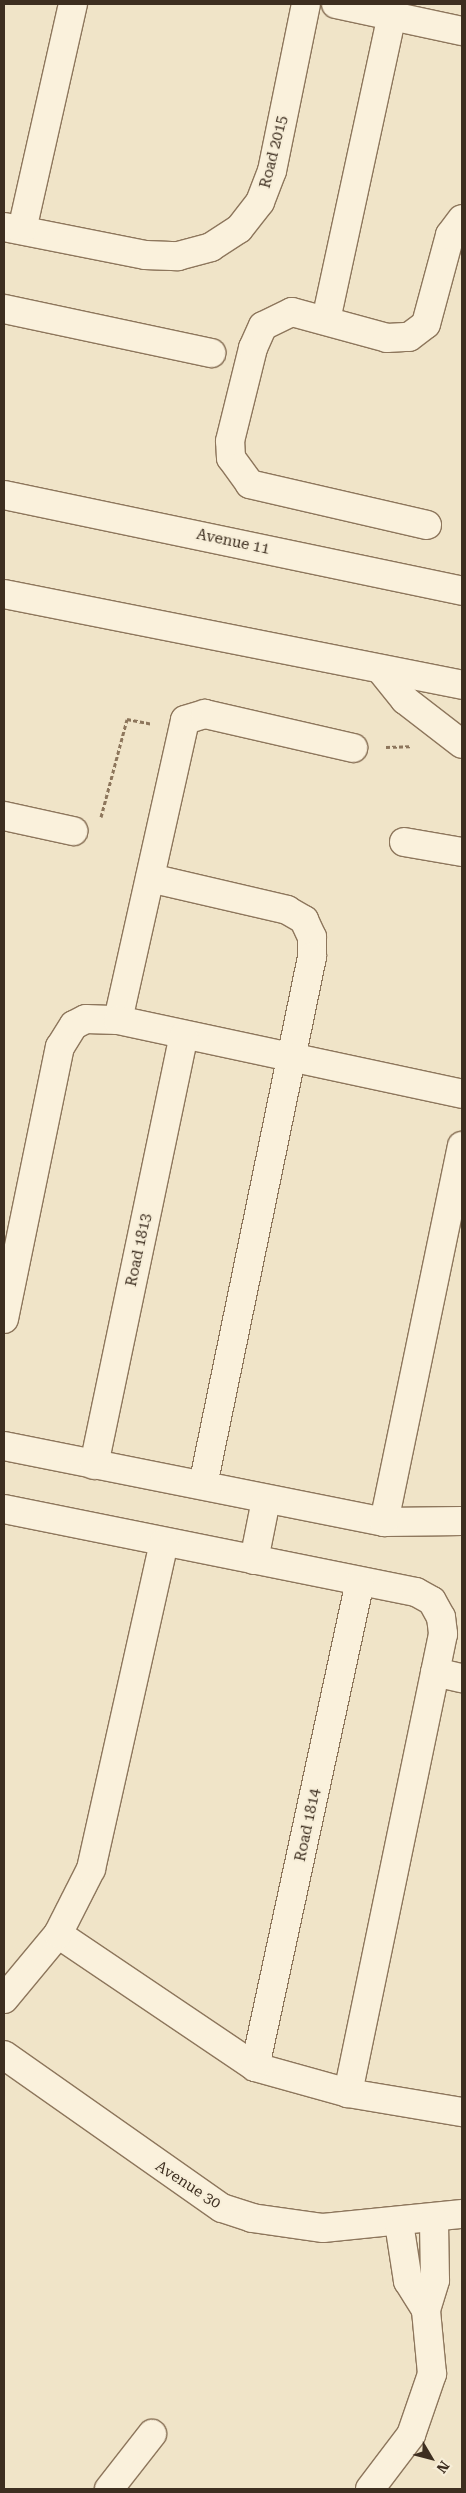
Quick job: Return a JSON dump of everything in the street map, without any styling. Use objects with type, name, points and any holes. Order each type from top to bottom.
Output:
[{"type":"street","points":[[13,229],[73,4]]},
{"type":"street","name":"Road 2015","points":[[13,229],[145,255],[178,256],[211,247],[239,229],[260,202],[272,171],[306,4]]},
{"type":"street","points":[[336,4],[462,31]]},
{"type":"street","points":[[326,320],[392,15]]},
{"type":"street","points":[[427,524],[266,491],[238,473],[230,441],[256,336],[281,314],[326,320],[393,338],[418,332],[430,314],[450,235],[462,218]]},
{"type":"street","points":[[4,308],[211,353]]},
{"type":"street","name":"Avenue 11","points":[[4,496],[462,591]]},
{"type":"street","points":[[399,577],[462,576]]},
{"type":"street","points":[[4,594],[462,685]]},
{"type":"street","points":[[380,669],[405,700],[462,744]]},
{"type":"street","points":[[118,1020],[150,878],[180,730],[194,714],[205,714],[354,748]]},
{"type":"street","points":[[4,816],[73,831]]},
{"type":"street","points":[[404,842],[462,852]]},
{"type":"street","points":[[150,878],[287,910],[304,920],[312,937],[312,958],[203,1485]]},
{"type":"street","points":[[4,1319],[14,1215],[62,1041],[74,1025],[86,1019],[118,1020],[184,1036],[462,1094]]},
{"type":"street","name":"Road 1813","points":[[94,1465],[184,1036]]},
{"type":"street","points":[[384,1522],[462,1146]]},
{"type":"street","points":[[4,1446],[203,1485],[266,1500],[384,1522],[462,1521]]},
{"type":"street","points":[[254,1560],[266,1500]]},
{"type":"street","points":[[4,1509],[416,1592],[432,1601],[442,1616],[443,1634],[348,2093]]},
{"type":"street","points":[[4,1999],[58,1934],[77,1902],[102,1834],[164,1542]]},
{"type":"street","name":"Road 1814","points":[[255,2067],[360,1582]]},
{"type":"street","points":[[435,1672],[462,1678]]},
{"type":"street","points":[[58,1934],[255,2067],[348,2093],[462,2112]]},
{"type":"street","name":"Avenue 30","points":[[4,2056],[222,2208],[252,2218],[323,2228],[434,2220],[462,2214]]},
{"type":"street","points":[[370,2489],[411,2435],[424,2406],[432,2374],[426,2310],[435,2280],[434,2220]]},
{"type":"street","points":[[399,2222],[408,2281],[426,2310]]},
{"type":"street","points":[[110,2489],[152,2434]]},
{"type":"path","points":[[73,831],[104,816],[127,719],[180,730]]},
{"type":"path","points":[[354,748],[420,749]]}]
